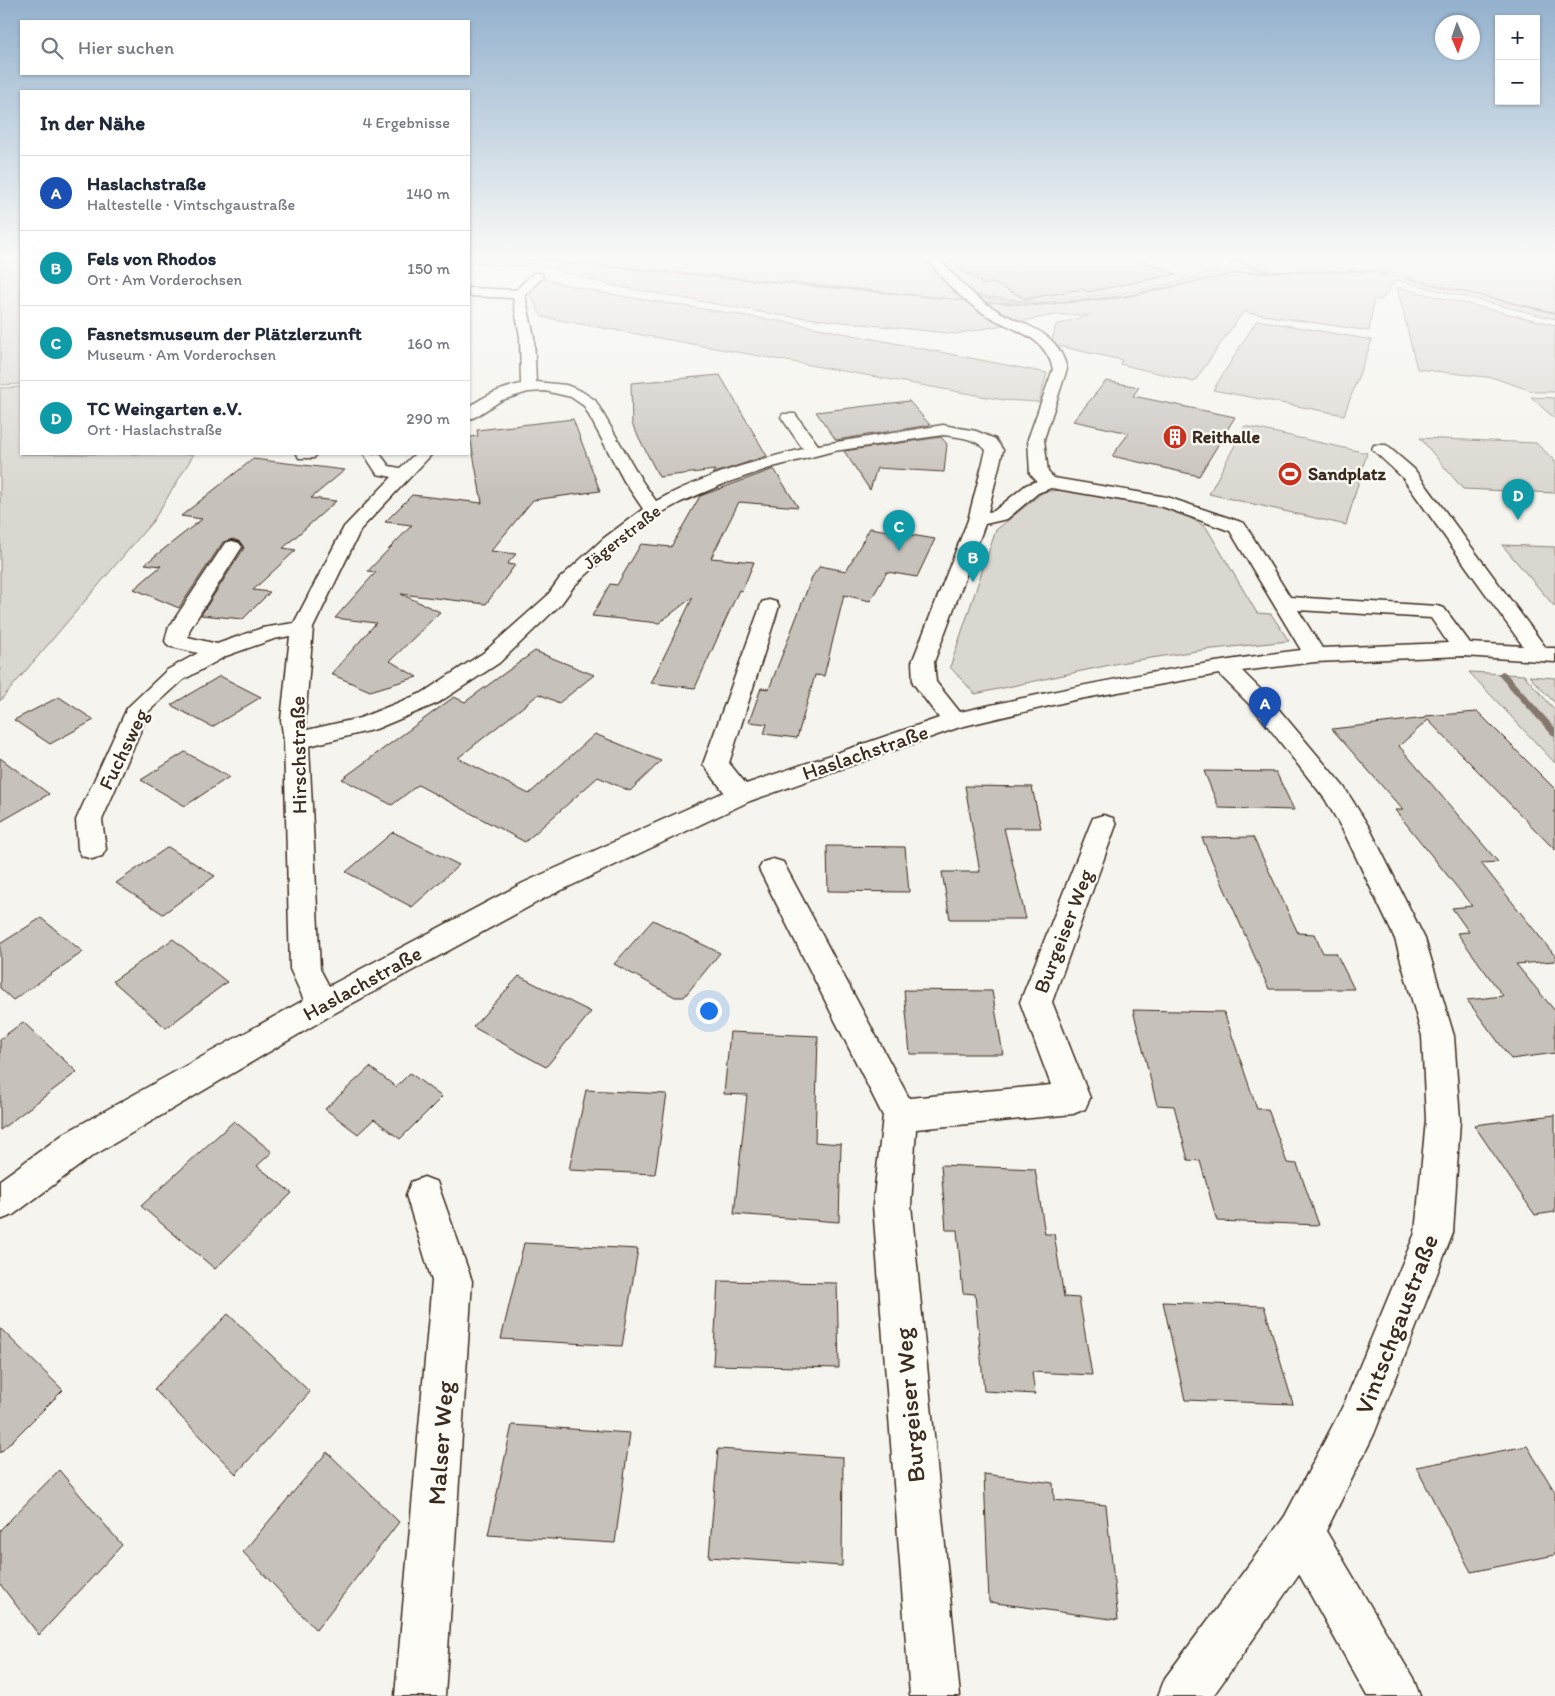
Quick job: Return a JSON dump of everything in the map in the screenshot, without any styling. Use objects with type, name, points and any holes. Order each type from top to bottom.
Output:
[{"type":"street","points":[[527,335],[529,387]]},
{"type":"street","points":[[1039,335],[1059,360],[1060,369],[1036,440],[1039,474],[1049,482],[1167,502],[1236,527],[1315,655]]},
{"type":"street","points":[[470,413],[496,395],[529,387],[566,390],[581,395],[590,403],[633,481],[653,510]]},
{"type":"street","points":[[789,417],[808,444],[816,451]]},
{"type":"street","name":"Jägerstraße","points":[[296,741],[367,724],[430,698],[492,658],[554,600],[567,582],[580,570],[611,542],[653,510],[675,498],[720,479],[767,463],[816,451],[900,435],[943,430],[970,434],[989,443],[995,450],[977,520]]},
{"type":"street","points":[[1380,449],[1408,473],[1547,654]]},
{"type":"street","points":[[373,455],[383,470],[404,474]]},
{"type":"street","name":"Hirschstraße","points":[[322,1005],[305,969],[296,741],[293,720],[302,628],[354,527],[423,455]]},
{"type":"street","points":[[954,721],[925,683],[923,662],[977,520],[1000,515],[1032,489],[1049,482]]},
{"type":"street","points":[[218,651],[176,641],[179,630],[232,547]]},
{"type":"street","points":[[1282,603],[1437,612],[1462,649]]},
{"type":"street","points":[[741,795],[716,764],[769,606]]},
{"type":"street","name":"Fuchsweg","points":[[92,849],[89,820],[139,708],[175,675],[218,651],[270,633],[302,628]]},
{"type":"street","name":"Haslachstraße","points":[[0,1202],[78,1145],[322,1005],[533,891],[741,795],[954,721],[1074,693],[1224,666],[1315,655],[1462,649],[1547,654]]},
{"type":"street","name":"Vintschgaustraße","points":[[1183,1696],[1301,1532],[1359,1418],[1434,1233],[1444,1120],[1438,1036],[1410,939],[1359,834],[1335,793],[1292,738],[1224,666]]},
{"type":"street","name":"Burgeiser Weg","points":[[935,1696],[892,1205],[900,1115],[1073,1098],[1036,1002],[1103,826]]},
{"type":"street","points":[[773,869],[900,1115]]},
{"type":"street","name":"Malser Weg","points":[[420,1696],[452,1281],[424,1195]]},
{"type":"street","points":[[1301,1532],[1395,1696]]},
{"type":"shaded area","points":[[0,335],[20,335],[20,384],[0,385]]},
{"type":"shaded area","points":[[643,335],[854,335],[1047,373],[1039,402],[1004,400]]},
{"type":"shaded area","points":[[1053,335],[1227,335],[1194,382],[1120,364],[1122,360],[1058,346],[1052,340]]},
{"type":"shaded area","points":[[1247,335],[1344,335],[1372,340],[1344,415],[1213,390]]},
{"type":"shaded area","points":[[1409,335],[1555,335],[1555,392],[1535,392],[1494,378],[1417,369]]},
{"type":"shaded area","points":[[20,387],[20,455],[193,455],[153,521],[0,701],[0,388]]},
{"type":"shaded area","points":[[1531,397],[1555,398],[1555,419]]},
{"type":"shaded area","name":"Sandplatz","points":[[1245,426],[1367,453],[1346,525],[1209,494]]},
{"type":"shaded area","points":[[1420,438],[1536,443],[1555,461],[1555,493],[1463,489]]},
{"type":"shaded area","points":[[1077,488],[1173,508],[1206,527],[1257,613],[1271,614],[1289,641],[1203,650],[1119,663],[975,694],[950,667],[996,530],[1043,492]]},
{"type":"shaded area","points":[[1502,545],[1555,547],[1555,607]]},
{"type":"shaded area","points":[[1469,672],[1524,675],[1555,710],[1555,763]]},
{"type":"shaded area","points":[[1529,676],[1555,678],[1555,703]]},
{"type":"building","points":[[720,375],[767,456],[712,474],[715,470],[659,477],[632,424],[631,383]]},
{"type":"building","name":"Reithalle","points":[[1106,381],[1139,387],[1133,396],[1235,417],[1199,476],[1112,456],[1129,433],[1073,421]]},
{"type":"building","points":[[909,401],[930,425],[836,440],[816,412]]},
{"type":"building","points":[[573,419],[600,491],[533,500],[491,551],[516,554],[507,564],[515,565],[486,604],[401,594],[440,612],[390,661],[417,677],[370,691],[331,674],[376,623],[335,618],[376,572],[368,571],[412,525],[385,522],[412,495],[482,503],[470,437],[478,436],[477,430]]},
{"type":"building","points":[[941,437],[947,444],[944,472],[877,468],[870,490],[844,451]]},
{"type":"building","points":[[253,459],[345,470],[311,498],[336,501],[283,548],[296,550],[253,590],[270,592],[243,619],[201,615],[244,548],[240,542],[233,539],[223,542],[179,608],[134,589],[161,566],[145,564],[202,519],[181,516]]},
{"type":"building","points":[[774,469],[798,507],[739,502],[711,558],[754,562],[742,591],[739,590],[695,688],[651,683],[693,597],[659,623],[592,616],[610,584],[617,585],[641,544],[671,547],[700,496]]},
{"type":"building","points":[[870,528],[935,539],[917,577],[887,572],[870,601],[844,595],[824,676],[815,675],[797,738],[764,734],[767,724],[749,722],[761,688],[769,689],[812,577],[820,566],[846,571]]},
{"type":"building","points":[[535,651],[594,675],[559,703],[539,694],[458,758],[529,794],[595,734],[661,761],[630,791],[598,777],[525,842],[418,785],[392,805],[342,779],[454,697],[465,702]]},
{"type":"building","points":[[220,676],[261,697],[212,727],[171,705]]},
{"type":"building","points":[[59,697],[94,720],[50,744],[14,720]]},
{"type":"building","points":[[1478,712],[1555,789],[1555,850],[1428,720],[1399,746],[1498,862],[1481,863],[1555,956],[1555,961],[1516,964],[1555,1011],[1555,1053],[1511,1059],[1467,1000],[1503,996],[1457,933],[1469,932],[1452,908],[1472,906],[1395,810],[1403,810],[1332,729],[1426,718],[1425,716]]},
{"type":"building","points":[[185,752],[229,777],[185,806],[141,780]]},
{"type":"building","points":[[0,758],[49,794],[0,822]]},
{"type":"building","points":[[1204,771],[1276,772],[1294,810],[1219,808]]},
{"type":"building","points":[[965,786],[1032,787],[1041,828],[1004,828],[1026,919],[950,919],[942,872],[980,872]]},
{"type":"building","points":[[393,832],[459,865],[412,907],[346,872]]},
{"type":"building","points":[[1253,837],[1298,933],[1314,934],[1323,953],[1336,953],[1354,989],[1269,989],[1202,838]]},
{"type":"building","points":[[827,846],[905,847],[909,892],[828,891]]},
{"type":"building","points":[[168,847],[215,876],[163,914],[116,883]]},
{"type":"building","points":[[41,918],[83,952],[13,1000],[0,988],[0,944]]},
{"type":"building","points":[[653,920],[720,953],[684,997],[675,997],[614,964]]},
{"type":"building","points":[[173,939],[227,982],[166,1028],[113,981]]},
{"type":"building","points":[[519,976],[591,1012],[546,1067],[473,1027]]},
{"type":"building","points":[[904,990],[992,991],[1003,1054],[910,1054]]},
{"type":"building","points":[[1133,1010],[1224,1012],[1257,1109],[1268,1109],[1287,1163],[1297,1164],[1319,1225],[1217,1221],[1200,1161],[1188,1160],[1174,1106],[1157,1105]]},
{"type":"building","points":[[23,1022],[77,1072],[0,1130],[0,1039]]},
{"type":"building","points":[[730,1032],[818,1036],[815,1142],[841,1144],[839,1222],[734,1214],[747,1095],[724,1094]]},
{"type":"building","points":[[370,1067],[396,1087],[410,1073],[442,1097],[400,1139],[374,1119],[358,1134],[325,1109]]},
{"type":"building","points":[[586,1090],[667,1094],[655,1174],[569,1170]]},
{"type":"building","points":[[1555,1115],[1555,1212],[1535,1215],[1474,1125]]},
{"type":"building","points":[[234,1121],[272,1152],[257,1166],[292,1193],[215,1269],[141,1206]]},
{"type":"building","points":[[941,1165],[1035,1169],[1045,1234],[1054,1234],[1064,1297],[1079,1298],[1092,1375],[1032,1372],[1035,1394],[984,1391],[975,1294],[963,1293],[957,1230],[946,1230]]},
{"type":"building","points":[[524,1243],[638,1249],[622,1346],[501,1339]]},
{"type":"building","points":[[718,1281],[837,1283],[839,1368],[713,1365]]},
{"type":"building","points":[[1163,1302],[1264,1306],[1293,1404],[1185,1400]]},
{"type":"building","points":[[228,1314],[310,1392],[236,1474],[154,1389]]},
{"type":"building","points":[[0,1328],[63,1390],[0,1453]]},
{"type":"building","points":[[512,1425],[630,1433],[615,1543],[488,1535]]},
{"type":"building","points":[[1527,1446],[1555,1492],[1555,1555],[1471,1572],[1416,1467]]},
{"type":"building","points":[[718,1449],[843,1457],[842,1566],[709,1557]]},
{"type":"building","points":[[327,1452],[399,1522],[316,1630],[243,1552]]},
{"type":"building","points":[[59,1470],[122,1545],[39,1635],[0,1584],[0,1530]]},
{"type":"building","points":[[984,1474],[1053,1483],[1054,1500],[1106,1505],[1118,1620],[989,1602]]},
{"type":"waterway","points":[[1502,674],[1555,733]]},
{"type":"place","name":"Reithalle","points":[[1175,437]]},
{"type":"place","name":"Sandplatz","points":[[1290,474]]},
{"type":"place","name":"TC Weingarten e.V.","points":[[1518,520]]},
{"type":"place","name":"Fasnetsmuseum der Plätzlerzunft","points":[[899,551]]},
{"type":"place","name":"Fels von Rhodos","points":[[973,582]]},
{"type":"place","name":"Haslachstraße","points":[[1265,728]]}]
